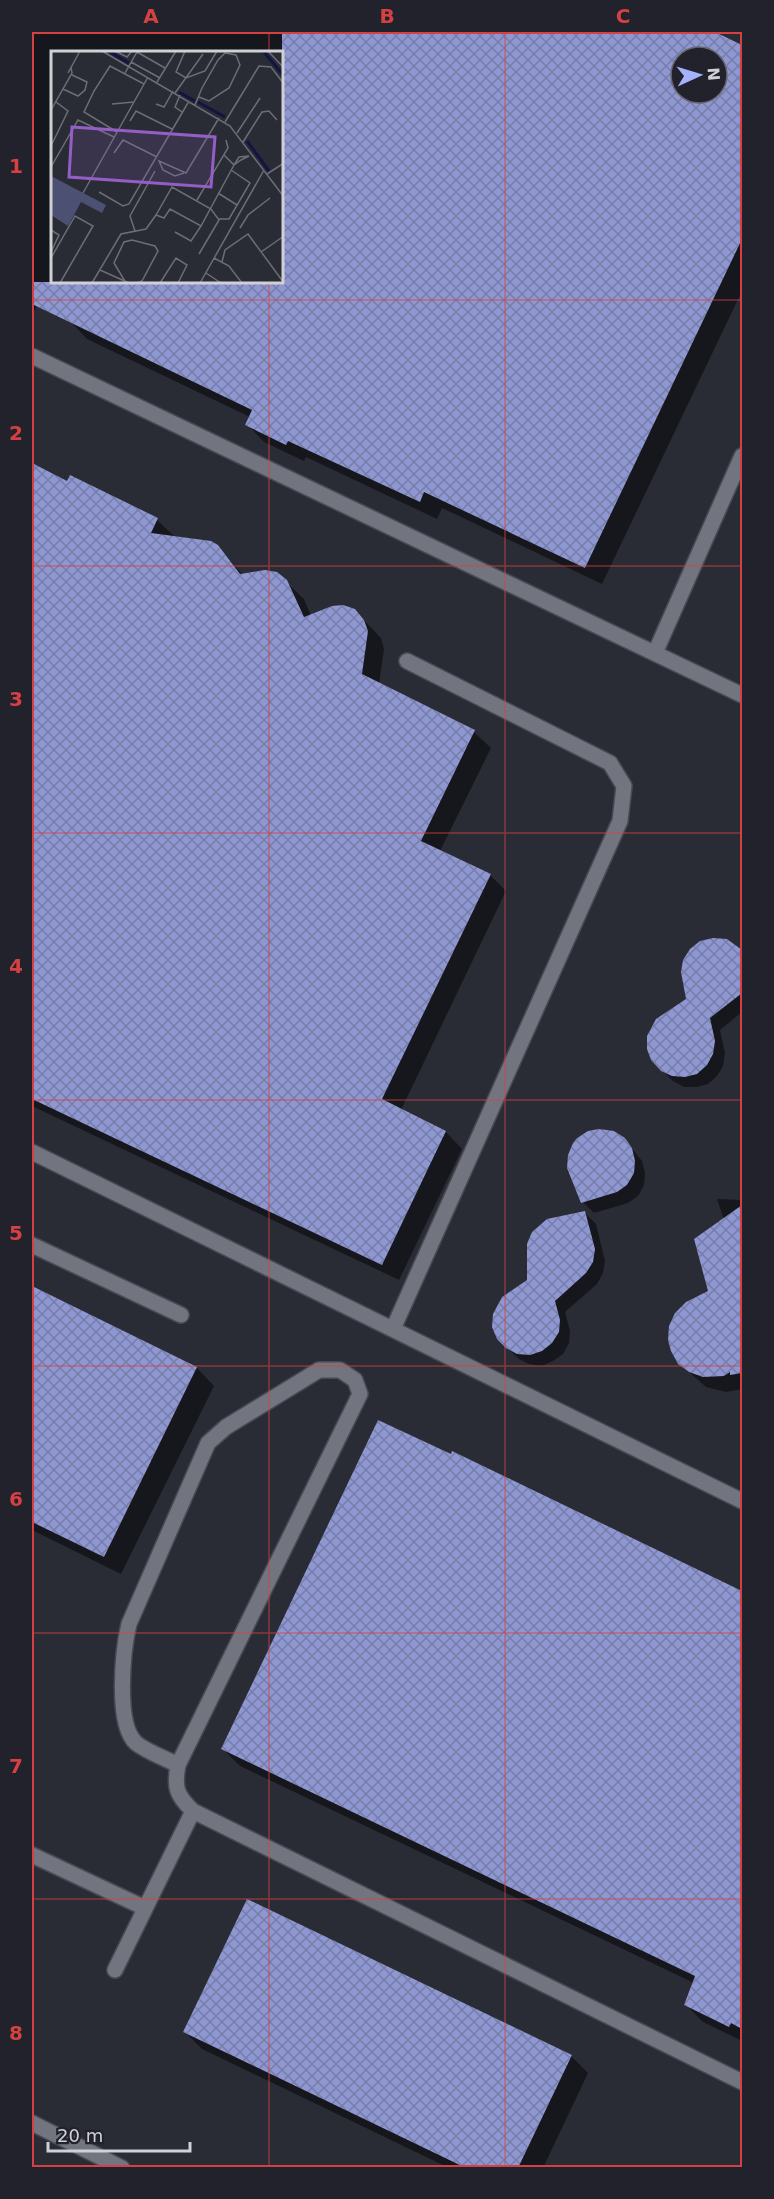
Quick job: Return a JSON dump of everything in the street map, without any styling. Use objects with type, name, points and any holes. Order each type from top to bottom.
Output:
[{"type":"lane","points":[[32,356],[742,695]]},
{"type":"lane","points":[[655,653],[742,456]]},
{"type":"lane","points":[[393,1329],[620,821],[624,786],[610,764],[407,661]]},
{"type":"lane","points":[[32,1152],[742,1501]]},
{"type":"lane","points":[[32,1245],[181,1315]]},
{"type":"lane","points":[[178,1765],[135,1742],[125,1719],[122,1669],[124,1644],[129,1624],[208,1443],[226,1427],[319,1370],[340,1370],[355,1380],[360,1394],[178,1765],[175,1782],[181,1799],[193,1811],[742,2082]]},
{"type":"lane","points":[[115,1970],[193,1811]]},
{"type":"lane","points":[[32,1855],[145,1908]]},
{"type":"lane","points":[[32,2123],[122,2168]]},
{"type":"building","points":[[282,32],[715,32],[742,45],[742,239],[585,568],[424,492],[420,502],[288,441],[286,445],[245,425],[252,410],[32,304],[32,282],[51,282],[51,284],[284,284],[284,51],[282,51]]},
{"type":"building","points":[[32,463],[67,481],[70,475],[158,518],[151,533],[211,541],[218,545],[240,574],[265,570],[277,572],[287,580],[304,617],[332,606],[343,605],[355,609],[364,620],[368,631],[362,674],[475,730],[421,841],[491,874],[382,1099],[446,1131],[382,1265],[32,1099]]},
{"type":"building","points":[[713,938],[727,939],[742,950],[742,993],[710,1018],[715,1041],[713,1054],[707,1065],[697,1074],[685,1077],[672,1076],[661,1071],[651,1060],[647,1049],[647,1036],[656,1019],[686,999],[681,972],[683,960],[690,949],[700,941]]},
{"type":"building","points":[[599,1129],[614,1131],[625,1138],[632,1148],[635,1161],[634,1173],[627,1185],[617,1192],[581,1203],[567,1168],[568,1155],[577,1138],[588,1131]]},
{"type":"building","points":[[742,1205],[742,1373],[730,1375],[730,1372],[724,1376],[703,1377],[689,1372],[678,1364],[668,1340],[669,1326],[675,1313],[686,1302],[708,1291],[694,1239]]},
{"type":"building","points":[[585,1211],[595,1249],[593,1262],[586,1273],[555,1301],[560,1320],[559,1332],[552,1343],[542,1351],[530,1355],[517,1354],[497,1339],[492,1327],[493,1314],[502,1297],[527,1280],[527,1244],[532,1232],[547,1219]]},
{"type":"building","points":[[32,1286],[197,1367],[104,1557],[32,1522]]},
{"type":"building","points":[[378,1420],[451,1454],[452,1451],[742,1591],[742,2029],[731,2023],[729,2027],[684,2005],[695,1976],[221,1749]]},
{"type":"building","points":[[247,1899],[572,2055],[518,2168],[466,2168],[183,2032]]}]
